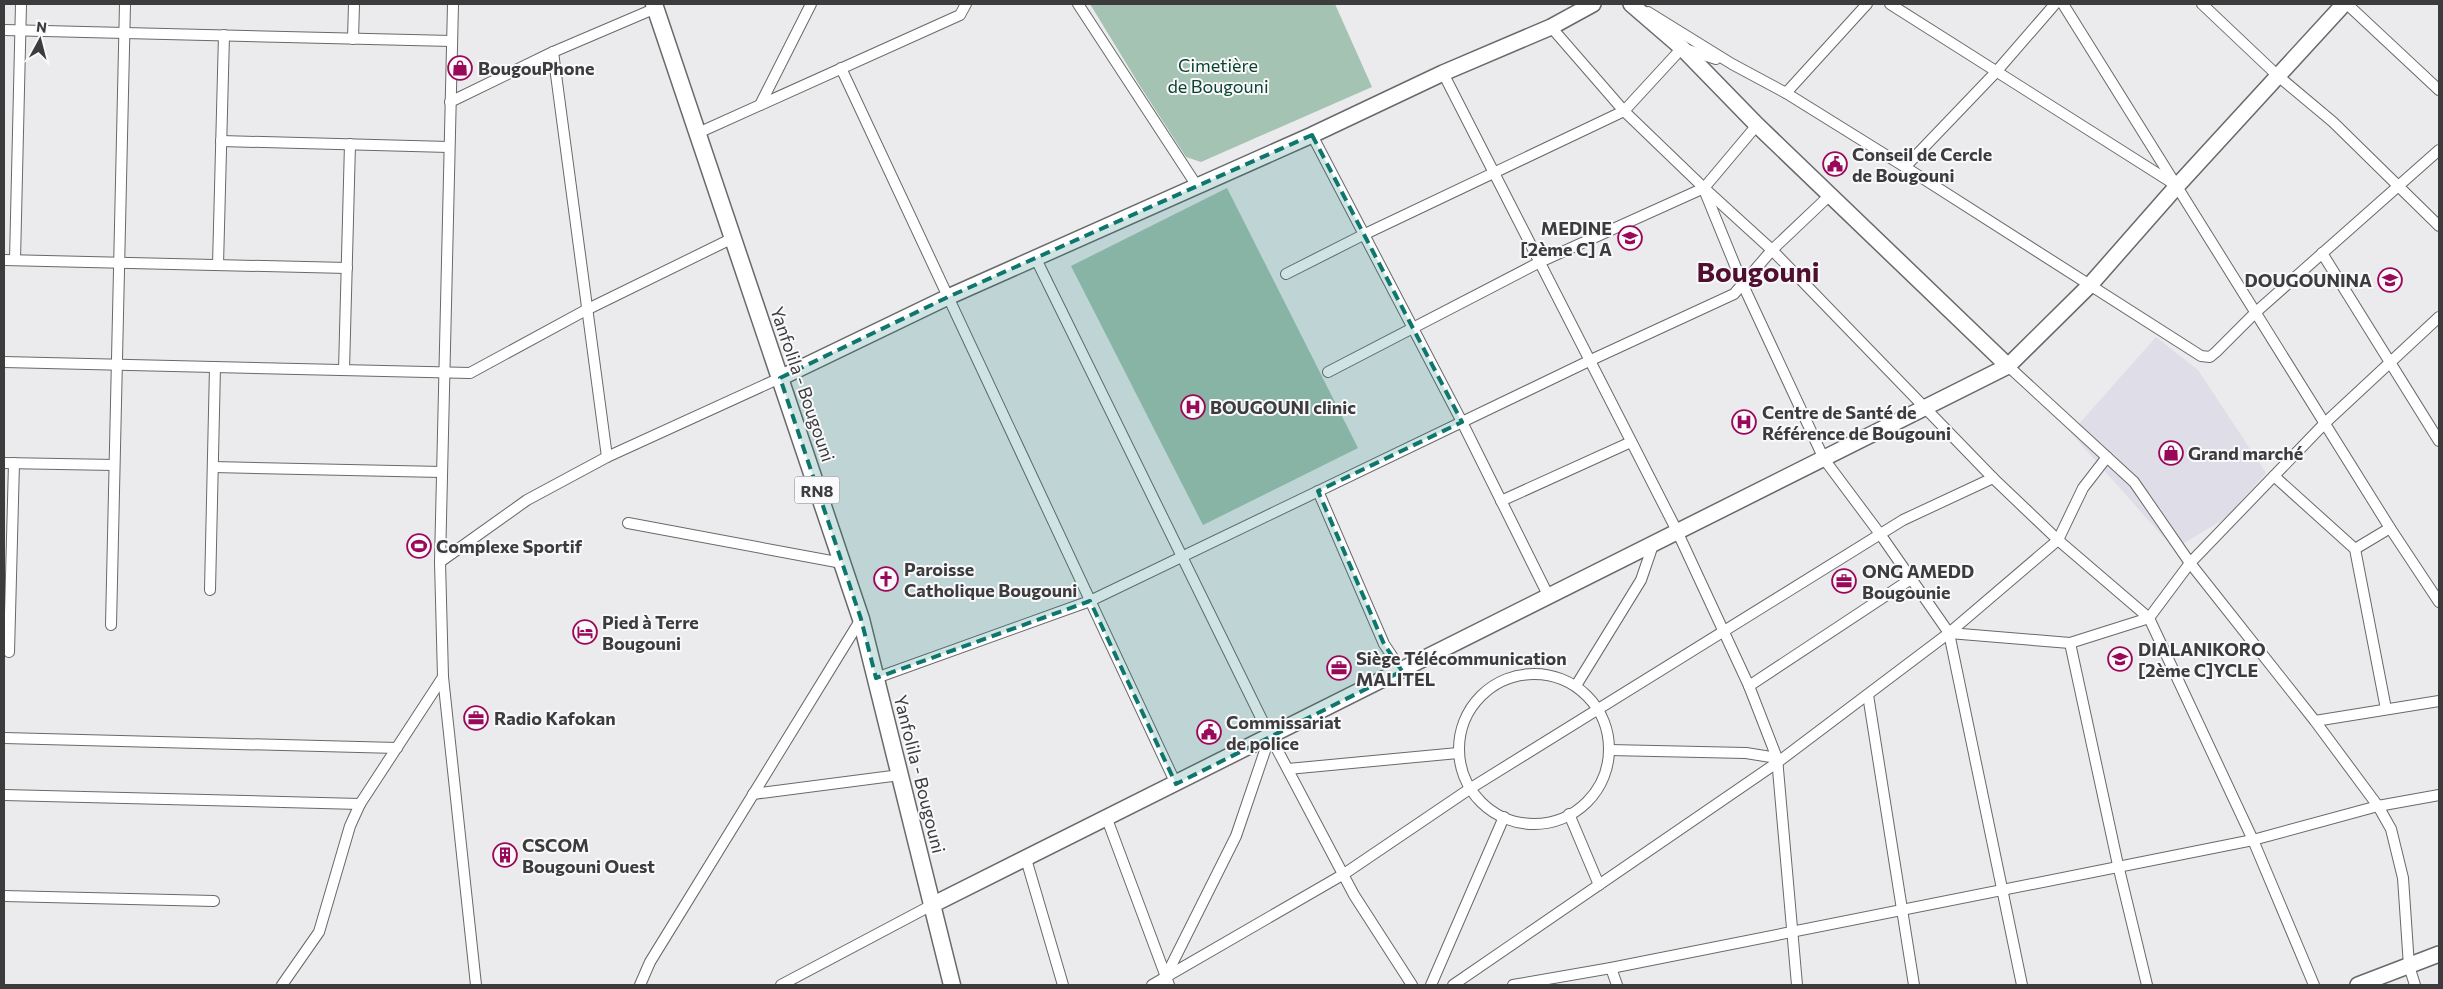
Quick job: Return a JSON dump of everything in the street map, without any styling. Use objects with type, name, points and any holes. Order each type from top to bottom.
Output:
[{"type":"main road","name":"Yanfolila - Bougouni","points":[[656,5],[860,619],[952,985]]},
{"type":"street","points":[[15,260],[21,4]]},
{"type":"street","points":[[110,625],[125,4]]},
{"type":"street","points":[[353,39],[354,4]]},
{"type":"street","points":[[452,4],[440,562],[443,677],[476,985]]},
{"type":"street","points":[[760,105],[811,4]]},
{"type":"street","points":[[698,133],[960,15],[966,4]]},
{"type":"street","points":[[1078,4],[1197,186]]},
{"type":"street","points":[[440,562],[527,500],[607,457],[780,378],[948,297],[1312,136],[1443,73],[1551,26],[1593,4]]},
{"type":"street","points":[[1631,4],[1682,48],[1757,125],[2008,366],[2134,482],[2190,563],[2316,721],[2378,806],[2390,829],[2403,878],[2409,966],[2415,985]]},
{"type":"street","points":[[1636,4],[1732,64],[1786,93],[1905,167],[2201,356],[2210,357],[2256,312],[2439,150]]},
{"type":"street","points":[[1786,93],[1867,4]]},
{"type":"street","points":[[1890,4],[2177,186]]},
{"type":"street","points":[[1905,167],[1996,72],[2055,4]]},
{"type":"street","points":[[2063,4],[2390,528],[2439,602]]},
{"type":"street","points":[[2202,4],[2278,76],[2333,122],[2439,226]]},
{"type":"street","points":[[780,985],[932,905],[1549,598],[1677,531],[2008,366],[2090,285],[2177,186],[2346,4],[2439,90]]},
{"type":"street","points":[[450,102],[656,5]]},
{"type":"street","points":[[1551,26],[1624,111],[1772,250],[1993,478],[2058,540],[2149,618],[2253,840],[2314,985]]},
{"type":"street","points":[[4,30],[452,41]]},
{"type":"street","points":[[218,265],[224,35]]},
{"type":"street","points":[[1682,48],[1732,64]]},
{"type":"street","points":[[1286,274],[1363,235],[1624,111],[1682,48]]},
{"type":"street","points":[[554,52],[586,310],[607,457]]},
{"type":"street","points":[[841,68],[1176,784]]},
{"type":"street","points":[[1443,73],[1677,531],[1749,686],[1778,760],[1796,985]]},
{"type":"street","points":[[1328,372],[1540,262],[1704,188],[1757,125]]},
{"type":"street","points":[[1312,136],[1411,329],[1462,422],[1549,598]]},
{"type":"street","points":[[221,141],[449,147]]},
{"type":"street","points":[[344,370],[350,144]]},
{"type":"street","points":[[1704,188],[1744,285],[1824,459],[1880,534],[1949,634],[2022,985]]},
{"type":"street","points":[[876,678],[1090,601],[1591,360],[1734,294],[1744,285],[1772,250],[1830,195]]},
{"type":"street","points":[[4,362],[470,373],[586,310],[733,238]]},
{"type":"street","points":[[2322,253],[2439,441]]},
{"type":"street","points":[[1036,257],[1270,736],[1344,874],[1412,985]]},
{"type":"street","points":[[4,260],[347,268]]},
{"type":"street","points":[[1949,634],[2070,643],[2149,618],[2190,563],[2325,423],[2438,320]]},
{"type":"street","points":[[210,590],[215,367]]},
{"type":"street","points":[[1501,501],[1632,442]]},
{"type":"street","points":[[1453,985],[1599,886],[1778,760],[1949,634],[2058,540],[2084,488],[2106,457]]},
{"type":"street","points":[[9,652],[7,586],[9,463],[114,465]]},
{"type":"street","points":[[213,467],[442,472]]},
{"type":"street","points":[[2274,476],[2355,549],[2386,710]]},
{"type":"street","points":[[1162,985],[1344,874],[1472,788],[1902,520],[1993,478]]},
{"type":"street","points":[[1318,491],[1384,644],[1402,671]]},
{"type":"street","points":[[628,523],[842,563]]},
{"type":"street","points":[[2355,549],[2390,528]]},
{"type":"street","points":[[1577,684],[1641,580],[1653,545]]},
{"type":"street","points":[[1749,686],[1911,579]]},
{"type":"street","points":[[640,985],[650,962],[860,619]]},
{"type":"street","points":[[2070,643],[2118,865],[2147,985]]},
{"type":"street","points":[[1531,673],[1558,677],[1577,684],[1594,703],[1598,711],[1608,732],[1609,750],[1602,781],[1584,804],[1569,814],[1549,822],[1523,823],[1504,817],[1482,804],[1463,776],[1458,753],[1460,729],[1471,707],[1496,683],[1531,673]]},
{"type":"street","points":[[282,985],[319,932],[350,826],[360,804],[443,677]]},
{"type":"street","points":[[1868,694],[1914,985]]},
{"type":"street","points":[[2316,721],[2439,701]]},
{"type":"street","points":[[1152,985],[1168,980],[1236,836],[1270,736]]},
{"type":"street","points":[[4,738],[397,748]]},
{"type":"street","points":[[1609,750],[1746,753],[1778,760]]},
{"type":"street","points":[[1288,769],[1458,753]]},
{"type":"street","points":[[753,794],[900,775]]},
{"type":"street","points":[[4,795],[360,804]]},
{"type":"street","points":[[1513,985],[1611,968],[2118,865],[2253,840],[2378,806],[2439,795]]},
{"type":"street","points":[[1569,814],[1599,886]]},
{"type":"street","points":[[1431,985],[1504,817]]},
{"type":"street","points":[[1107,819],[1168,980]]},
{"type":"street","points":[[1026,858],[1063,985]]},
{"type":"street","points":[[4,896],[214,901]]},
{"type":"street","points":[[2358,985],[2439,954]]},
{"type":"street","points":[[1611,968],[1617,985]]},
{"type":"highlighted area","points":[[1312,135],[1462,422],[1318,491],[1384,644],[1402,671],[1176,784],[1090,601],[876,678],[861,619],[780,378],[948,297]]},
{"type":"shaded area","name":"Grand marché","points":[[2156,337],[2198,370],[2266,473],[2226,518],[2174,549],[2071,433]]},
{"type":"green space","name":"Cimetière de Bougouni","points":[[1090,4],[1335,4],[1372,87],[1201,162],[1186,157]]},
{"type":"green space","points":[[1227,188],[1358,448],[1203,525],[1071,266]]},
{"type":"place","name":"BougouPhone","points":[[460,68]]},
{"type":"place","name":"Conseil de Cercle de Bougouni","points":[[1835,164]]},
{"type":"place","name":"MEDINE [2ème C] A","points":[[1630,238]]},
{"type":"place","name":"DOUGOUNINA","points":[[2390,280]]},
{"type":"place","name":"BOUGOUNI clinic","points":[[1193,407]]},
{"type":"place","name":"Centre de Santé de Référence de Bougouni","points":[[1744,422]]},
{"type":"place","name":"Grand marché","points":[[2171,453]]},
{"type":"place","name":"Complexe Sportif","points":[[419,546]]},
{"type":"place","name":"Paroisse Catholique Bougouni","points":[[886,579]]},
{"type":"place","name":"ONG AMEDD Bougounie","points":[[1844,581]]},
{"type":"place","name":"Pied à Terre Bougouni","points":[[585,632]]},
{"type":"place","name":"DIALANIKORO [2ème C]YCLE","points":[[2120,659]]},
{"type":"place","name":"Siège Télécommunication MALITEL","points":[[1339,668]]},
{"type":"place","name":"Radio Kafokan","points":[[476,718]]},
{"type":"place","name":"Commissariat de police","points":[[1209,732]]},
{"type":"place","name":"CSCOM Bougouni Ouest","points":[[505,855]]},
{"type":"district","name":"Bougouni","points":[[1758,271]]}]
